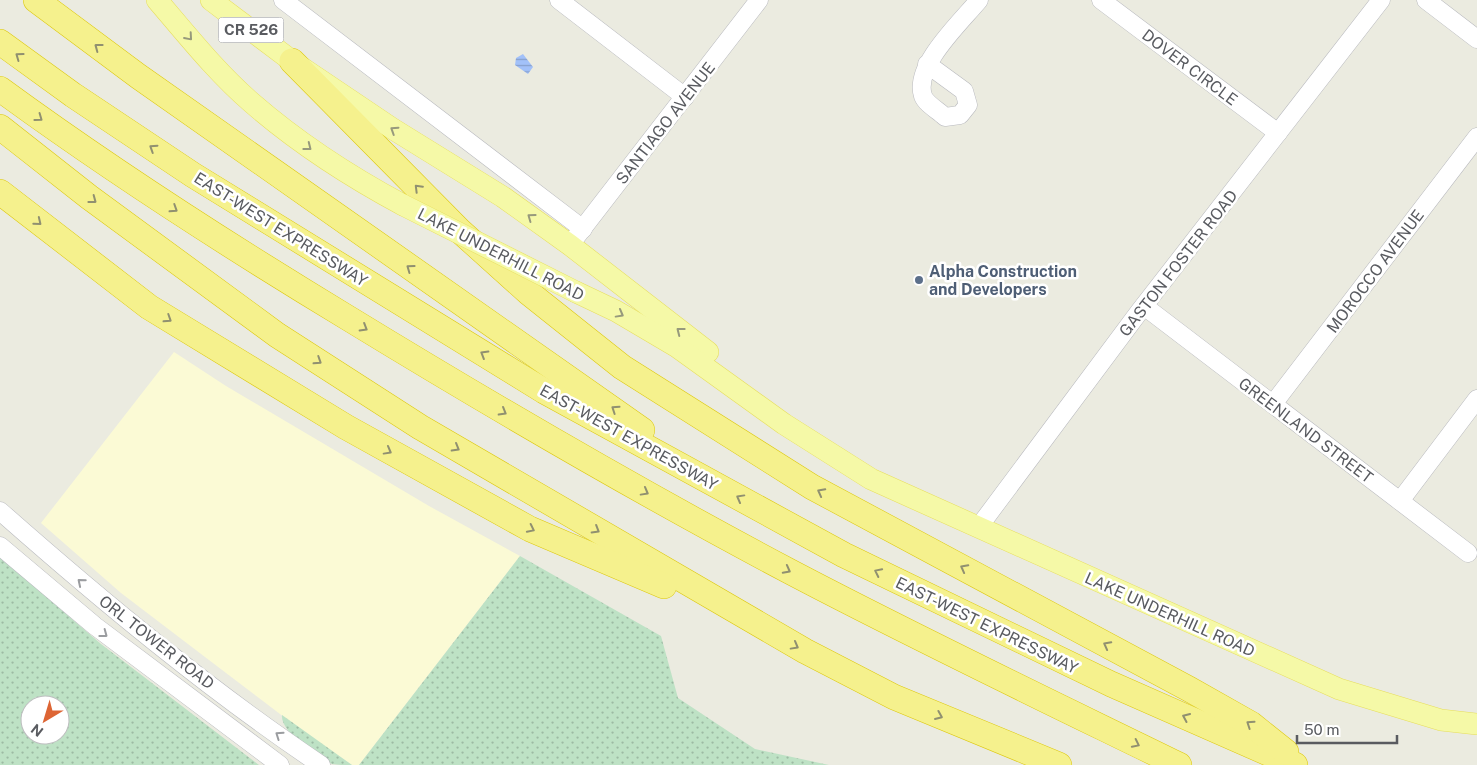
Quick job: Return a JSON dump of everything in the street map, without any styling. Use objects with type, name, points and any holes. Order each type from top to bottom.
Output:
[{"type":"highway","points":[[36,0],[138,76],[236,143],[450,296],[631,420],[694,473]]},
{"type":"highway","name":"EAST-WEST EXPRESSWAY","points":[[0,42],[73,95],[194,174],[390,298],[544,391],[844,555],[1111,684],[1295,765]]},
{"type":"highway","points":[[292,61],[459,230],[529,293],[622,367],[812,487],[1251,724],[1301,765]]},
{"type":"highway","points":[[0,89],[115,171],[216,236],[487,403],[786,570],[897,627],[1179,765]]},
{"type":"highway","points":[[0,126],[89,197],[277,335],[420,427],[753,623],[894,697],[1059,765]]},
{"type":"highway","points":[[0,192],[149,307],[346,427],[530,529],[753,623]]},
{"type":"main road","name":"LAKE UNDERHILL ROAD","points":[[157,0],[204,54],[251,103],[319,155],[403,205],[616,311],[677,347],[784,424],[871,478],[978,528],[1339,689],[1441,720],[1477,724]]},
{"type":"main road","name":"LAKE UNDERHILL ROAD","points":[[211,0],[292,61],[393,130],[503,197],[576,237],[871,478]]},
{"type":"street","name":"LAKE UNDERHILL ROAD","points":[[284,0],[576,237]]},
{"type":"street","points":[[559,0],[685,97]]},
{"type":"street","name":"SANTIAGO AVENUE","points":[[576,237],[759,0]]},
{"type":"street","points":[[927,64],[979,0]]},
{"type":"street","name":"DOVER CIRCLE","points":[[1101,0],[1278,133]]},
{"type":"street","points":[[1426,0],[1477,40]]},
{"type":"street","name":"GASTON FOSTER ROAD","points":[[978,528],[1144,306],[1377,2]]},
{"type":"street","name":"MOROCCO AVENUE","points":[[1273,404],[1477,137]]},
{"type":"street","name":"GREENLAND STREET","points":[[1144,306],[1468,553]]},
{"type":"street","points":[[1400,501],[1477,399]]},
{"type":"street","name":"ORL TOWER ROAD","points":[[0,511],[135,626],[260,722],[321,765]]},
{"type":"street","points":[[6,551],[28,536]]},
{"type":"street","name":"ORL TOWER ROAD","points":[[6,551],[95,626],[280,765]]},
{"type":"street","points":[[245,740],[260,722]]},
{"type":"shaded area","points":[[174,352],[226,386],[429,506],[520,556],[359,765],[352,765],[305,733],[205,657],[121,593],[41,523]]},
{"type":"shaded area","points":[[520,556],[661,636],[678,698],[755,749],[829,765],[359,765]]},
{"type":"shaded area","points":[[0,557],[101,644],[259,765],[0,765]]},
{"type":"shaded area","points":[[282,715],[352,765],[332,764],[309,750],[287,729]]},
{"type":"water","points":[[523,54],[533,67],[528,74],[515,65],[516,58]]},
{"type":"place","name":"Alpha Construction and Developers","points":[[919,280]]}]
